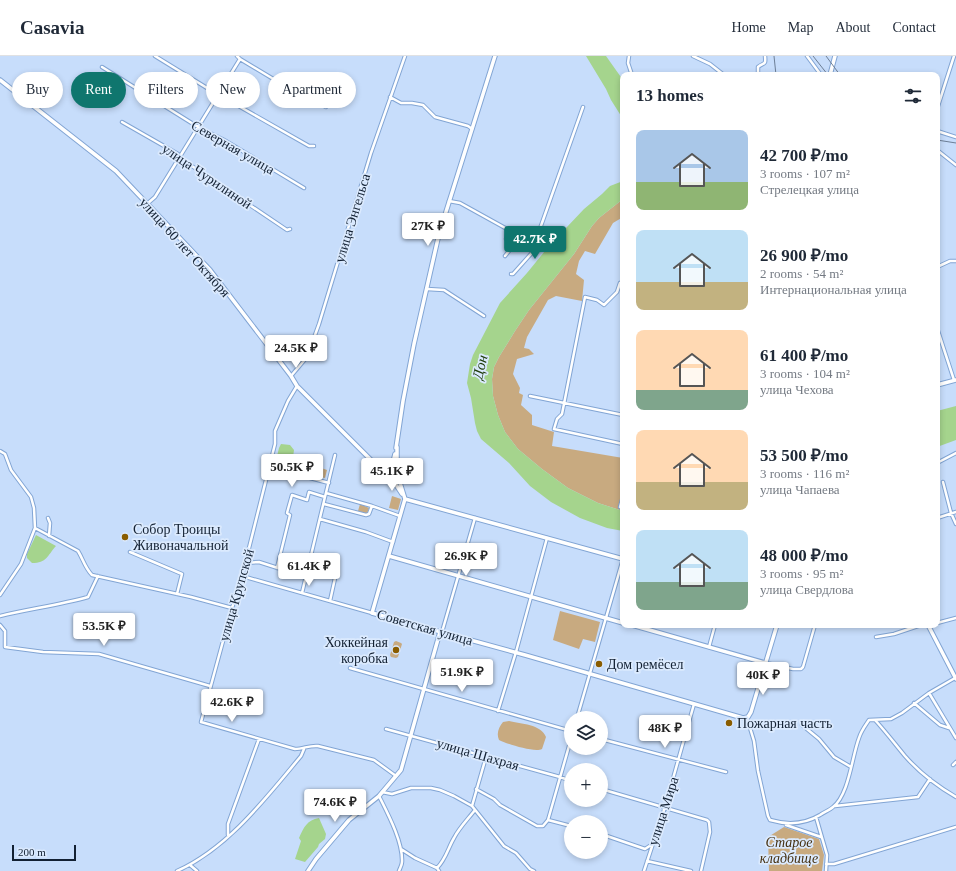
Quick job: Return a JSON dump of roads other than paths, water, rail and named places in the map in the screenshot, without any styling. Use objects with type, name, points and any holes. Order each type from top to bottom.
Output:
[{"type":"main road","points":[[495,56],[439,234],[403,401],[397,447],[392,470],[389,472],[390,476],[405,498],[620,558]]},
{"type":"main road","points":[[831,72],[835,56]]},
{"type":"main road","name":"улица 60 лет Октября","points":[[0,80],[116,171],[210,270],[297,386],[381,470],[390,476]]},
{"type":"main road","points":[[940,384],[955,380]]},
{"type":"main road","points":[[372,613],[405,498],[397,473],[397,447]]},
{"type":"main road","points":[[381,470],[395,470],[397,473]]},
{"type":"main road","points":[[390,476],[396,477],[397,473]]},
{"type":"main road","points":[[389,556],[620,622]]},
{"type":"main road","name":"Советская улица","points":[[372,613],[516,652],[747,718]]},
{"type":"main road","points":[[642,628],[765,663]]},
{"type":"main road","points":[[747,718],[751,712],[776,628]]},
{"type":"main road","points":[[930,628],[955,679]]},
{"type":"main road","points":[[308,871],[316,859],[349,820],[379,796],[401,770],[441,632]]},
{"type":"street","points":[[155,56],[206,86]]},
{"type":"street","points":[[237,56],[268,76]]},
{"type":"street","name":"улица Энгельса","points":[[291,376],[307,357],[319,324],[367,168],[405,56]]},
{"type":"street","points":[[629,56],[628,63],[631,72]]},
{"type":"street","points":[[693,56],[710,64],[720,72]]},
{"type":"street","points":[[757,72],[758,67],[766,62],[765,56]]},
{"type":"street","points":[[807,56],[819,72]]},
{"type":"street","points":[[940,100],[954,56]]},
{"type":"street","points":[[232,72],[240,59]]},
{"type":"street","name":"Северная улица","points":[[102,67],[198,127],[224,140],[304,188]]},
{"type":"street","points":[[390,98],[401,103],[423,105],[435,117],[468,126],[472,129]]},
{"type":"street","points":[[512,274],[514,274],[538,246],[536,238],[584,107]]},
{"type":"street","points":[[147,204],[155,197],[210,108]]},
{"type":"street","points":[[243,108],[309,146],[314,146]]},
{"type":"street","name":"улица Чурилиной","points":[[122,122],[178,154],[180,158],[204,176],[287,230],[290,229]]},
{"type":"street","points":[[940,132],[956,137]]},
{"type":"street","points":[[940,152],[956,164]]},
{"type":"street","points":[[449,201],[460,203],[508,230],[533,239],[536,238]]},
{"type":"street","points":[[505,256],[513,246],[506,239],[508,230]]},
{"type":"street","points":[[940,265],[950,261],[956,261]]},
{"type":"street","points":[[620,283],[617,292],[604,305],[597,300],[585,297],[562,414],[557,419],[554,429],[620,443]]},
{"type":"street","points":[[426,289],[444,290],[484,316]]},
{"type":"street","points":[[940,337],[955,380]]},
{"type":"street","name":"улица Крупской","points":[[259,739],[201,722],[242,576],[275,444],[276,431],[288,401],[297,386]]},
{"type":"street","points":[[530,396],[620,414]]},
{"type":"street","points":[[0,451],[5,454],[11,470],[32,497],[35,528],[21,564],[0,595]]},
{"type":"street","points":[[940,461],[956,453]]},
{"type":"street","points":[[302,593],[335,455]]},
{"type":"street","points":[[269,467],[329,483]]},
{"type":"street","points":[[943,482],[951,513],[956,524]]},
{"type":"street","points":[[277,568],[290,515],[287,513],[292,495],[307,500],[309,492],[325,497]]},
{"type":"street","points":[[326,493],[372,506],[400,516]]},
{"type":"street","points":[[324,504],[366,515],[369,514],[372,506]]},
{"type":"street","points":[[940,517],[956,512]]},
{"type":"street","points":[[48,518],[50,523],[49,536]]},
{"type":"street","points":[[441,632],[459,576],[475,518]]},
{"type":"street","points":[[320,519],[366,532],[393,542]]},
{"type":"street","points":[[35,528],[78,551],[82,556],[88,571],[92,575],[232,608]]},
{"type":"street","points":[[498,711],[516,652],[547,538]]},
{"type":"street","points":[[130,552],[182,574],[177,594]]},
{"type":"street","points":[[310,560],[337,569],[330,601]]},
{"type":"street","points":[[245,563],[259,562],[306,577]]},
{"type":"street","points":[[579,711],[620,569]]},
{"type":"street","points":[[0,616],[23,610],[66,603],[88,597],[98,576]]},
{"type":"street","name":"Советская улица","points":[[242,576],[372,613]]},
{"type":"street","points":[[940,622],[956,618]]},
{"type":"street","points":[[0,626],[5,631],[5,647],[44,652],[100,654],[210,686]]},
{"type":"street","points":[[709,647],[714,628]]},
{"type":"street","points":[[765,663],[799,670],[803,667],[814,628]]},
{"type":"street","points":[[876,637],[894,634],[912,628]]},
{"type":"street","points":[[350,668],[424,688],[498,711],[564,728]]},
{"type":"street","points":[[784,824],[806,821],[834,806],[841,796],[851,767],[858,739],[869,720],[890,719],[902,713],[929,693],[955,679]]},
{"type":"street","points":[[929,693],[956,738]]},
{"type":"street","points":[[914,703],[940,725],[951,729]]},
{"type":"street","name":"улица Мира","points":[[644,871],[665,807],[694,704]]},
{"type":"street","points":[[747,718],[754,741],[758,771],[770,820],[821,837]]},
{"type":"street","points":[[875,720],[905,756],[930,779],[956,797]]},
{"type":"street","points":[[802,725],[819,739],[834,758],[851,767]]},
{"type":"street","name":"улица Шахрая","points":[[386,729],[564,778]]},
{"type":"street","points":[[228,836],[228,824],[259,739],[295,749],[304,749],[311,745],[318,746],[374,760],[396,776]]},
{"type":"street","points":[[608,741],[726,772]]},
{"type":"street","points":[[177,871],[190,865],[236,829],[301,756],[304,749]]},
{"type":"street","points":[[476,789],[494,799],[500,805],[537,826],[543,826],[548,820],[566,755]]},
{"type":"street","points":[[472,806],[486,757]]},
{"type":"street","points":[[953,765],[956,762]]},
{"type":"street","points":[[834,806],[918,797],[930,779]]},
{"type":"street","points":[[382,792],[392,794],[411,788],[431,788],[447,793],[472,806],[504,846],[516,853],[534,871]]},
{"type":"street","points":[[608,791],[707,820],[709,822],[710,832],[701,871]]},
{"type":"street","points":[[379,796],[395,829],[401,849],[402,863],[399,871]]},
{"type":"street","points":[[401,849],[415,858],[438,869],[449,851],[454,837],[475,810]]},
{"type":"street","points":[[816,817],[826,855],[826,871]]},
{"type":"street","points":[[548,820],[564,824]]},
{"type":"street","points":[[826,864],[834,864],[956,827]]},
{"type":"street","points":[[608,836],[645,849],[652,844]]},
{"type":"street","points":[[647,861],[691,871]]},
{"type":"street","points":[[190,865],[197,871]]},
{"type":"water","points":[[586,56],[606,56],[620,76],[620,114]]},
{"type":"water","name":"Дон","points":[[620,182],[620,201],[599,218],[592,226],[574,254],[529,310],[499,357],[494,367],[492,379],[493,396],[498,415],[505,432],[518,449],[568,488],[598,503],[620,510],[620,530],[607,528],[580,518],[551,502],[530,486],[509,463],[481,439],[475,423],[467,383],[473,355],[500,303],[549,246],[584,209],[610,186]]},
{"type":"water","points":[[956,406],[956,440],[940,446],[940,410]]},
{"type":"water","points":[[281,444],[290,445],[294,450],[292,465],[276,460]]},
{"type":"water","points":[[36,535],[56,546],[44,560],[37,563],[32,563],[27,558],[27,554]]},
{"type":"water","points":[[319,818],[326,834],[325,839],[319,844],[305,862],[295,859],[301,841],[299,838],[304,827],[312,820]]},
{"type":"railway","points":[[774,56],[776,72]]},
{"type":"railway","points":[[813,56],[826,72]]},
{"type":"railway","points":[[826,56],[838,72]]},
{"type":"railway","points":[[940,140],[956,143]]},
{"type":"place","name":"Собор Троицы Живоначальной","points":[[125,537]]},
{"type":"place","name":"Хоккейная коробка","points":[[396,650]]},
{"type":"place","name":"Дом ремёсел","points":[[599,664]]},
{"type":"place","name":"Пожарная часть","points":[[729,723]]},
{"type":"park label","name":"Старое кладбище","points":[[789,850]]}]
